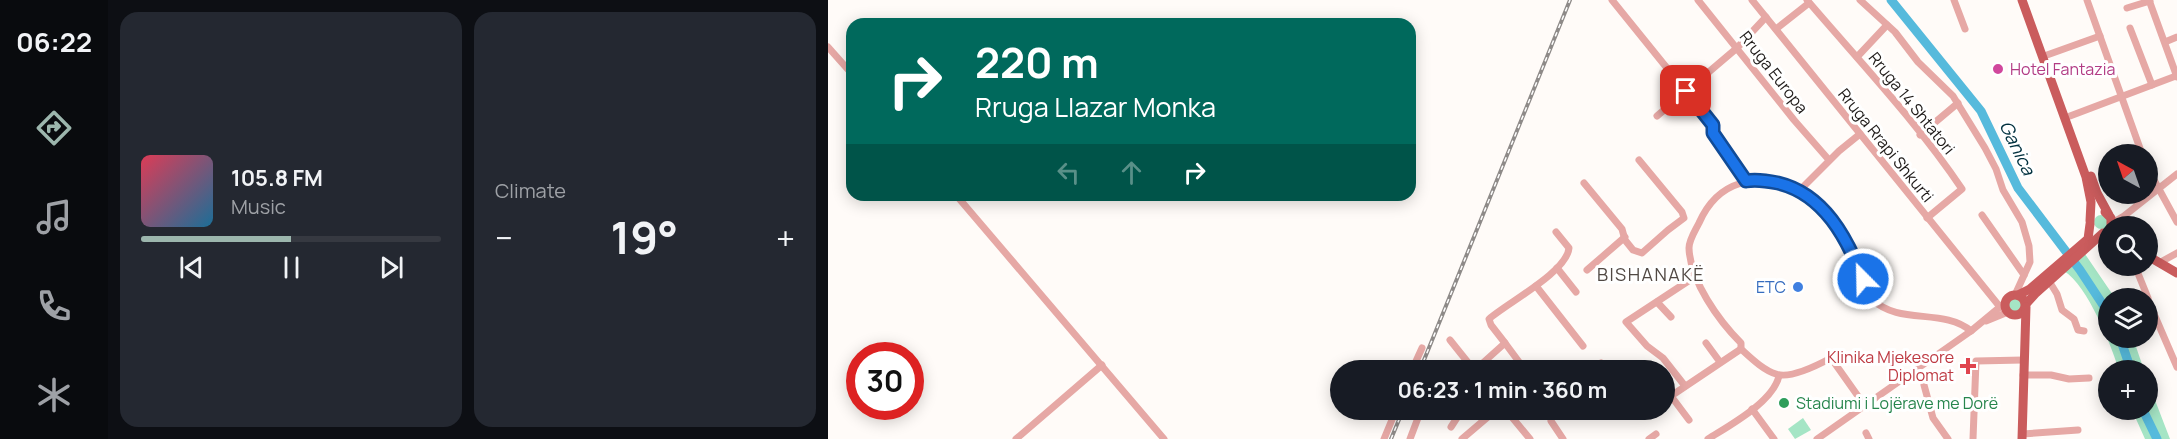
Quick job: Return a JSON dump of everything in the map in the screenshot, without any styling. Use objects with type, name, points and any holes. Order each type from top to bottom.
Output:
[{"type":"main road","points":[[2022,0],[2086,177],[2091,202],[2089,237],[2079,252]]},
{"type":"main road","points":[[2027,0],[2105,216]]},
{"type":"main road","points":[[2098,230],[2094,231],[2090,223],[2092,216],[2097,212],[2104,212],[2105,216]]},
{"type":"main road","points":[[2023,360],[2020,326],[2002,304],[2009,297],[2027,291],[2098,236]]},
{"type":"main road","points":[[2159,262],[2177,273]]},
{"type":"main road","points":[[2012,314],[2022,313],[2026,305],[2064,264]]},
{"type":"main road","points":[[2017,295],[2022,297],[2026,305],[2022,436]]},
{"type":"street","points":[[1612,0],[1713,125],[1713,133],[1746,181]]},
{"type":"street","name":"Rruga Europa","points":[[1698,0],[1829,160]]},
{"type":"street","name":"Rruga Rrapi Shkurti","points":[[1752,0],[1927,218],[2002,304]]},
{"type":"street","points":[[1860,0],[1887,25],[1958,103],[1985,148],[1996,169],[2003,190],[2024,225],[2030,262],[2017,295]]},
{"type":"street","points":[[1954,0],[1965,29]]},
{"type":"street","points":[[2087,0],[2138,144]]},
{"type":"street","points":[[1776,29],[1808,1]]},
{"type":"street","name":"Rruga 14 Shtatori","points":[[1808,1],[1945,163],[1962,189],[1927,218]]},
{"type":"street","points":[[2070,116],[2177,77],[2150,1],[2127,8]]},
{"type":"street","points":[[1657,116],[1737,48],[1766,16]]},
{"type":"street","points":[[1857,57],[1887,25]]},
{"type":"street","points":[[2130,27],[2152,85]]},
{"type":"street","points":[[2047,55],[2100,36]]},
{"type":"street","points":[[2164,42],[2177,37]]},
{"type":"street","points":[[828,47],[846,67]]},
{"type":"street","points":[[1920,135],[1958,103]]},
{"type":"street","points":[[1800,190],[1829,160],[1860,134]]},
{"type":"street","points":[[1639,160],[1682,212],[1684,218]]},
{"type":"street","points":[[2123,216],[2177,174]]},
{"type":"street","points":[[1741,349],[1741,343],[1717,315],[1696,276],[1689,246],[1707,206],[1716,197],[1746,181],[1773,182],[1800,190],[1817,204],[1840,231],[1869,297],[1884,308],[1899,314],[1952,321],[1971,331]]},
{"type":"street","points":[[1584,183],[1622,230],[1633,250],[1642,253],[1684,218],[1700,221]]},
{"type":"street","points":[[2159,189],[2177,222]]},
{"type":"street","points":[[961,201],[1164,439]]},
{"type":"street","points":[[1982,215],[2024,275]]},
{"type":"street","points":[[1518,360],[1491,325],[1489,319],[1536,286],[1567,257],[1569,248],[1556,232]]},
{"type":"street","points":[[1587,270],[1625,237]]},
{"type":"street","points":[[2159,262],[2177,253]]},
{"type":"street","points":[[1557,268],[1576,292]]},
{"type":"street","points":[[1685,386],[1663,358],[1647,346],[1626,324],[1696,276]]},
{"type":"street","points":[[2049,281],[2057,294],[2062,310],[2074,319],[2078,330],[2084,331]]},
{"type":"street","points":[[1536,286],[1583,346]]},
{"type":"street","points":[[1657,302],[1671,317]]},
{"type":"street","points":[[1817,439],[1981,324],[2002,304]]},
{"type":"street","points":[[1981,324],[2012,314]]},
{"type":"street","points":[[2158,322],[2177,367]]},
{"type":"street","points":[[1450,340],[1467,360]]},
{"type":"street","points":[[1486,360],[1505,343]]},
{"type":"street","points":[[1706,343],[1720,362]]},
{"type":"street","points":[[1417,360],[1422,348]]},
{"type":"street","points":[[1741,349],[1779,376],[1803,371],[1831,358],[1865,406]]},
{"type":"street","points":[[1675,393],[1741,349]]},
{"type":"street","points":[[1973,439],[1976,361],[2023,360]]},
{"type":"street","points":[[1016,439],[1102,365]]},
{"type":"street","points":[[2023,375],[2051,375],[2069,379],[2089,378]]},
{"type":"street","points":[[1708,439],[1752,409],[1776,384],[1779,376]]},
{"type":"street","points":[[1924,385],[1933,418],[1948,439]]},
{"type":"street","points":[[1675,405],[1689,420]]},
{"type":"street","points":[[1752,409],[1774,439]]},
{"type":"street","points":[[1384,439],[1392,420]]},
{"type":"street","points":[[1410,439],[1417,420]]},
{"type":"street","points":[[1451,427],[1456,420]]},
{"type":"street","points":[[1462,439],[1484,420]]},
{"type":"street","points":[[1513,420],[1526,437]]},
{"type":"street","points":[[1551,421],[1563,439]]},
{"type":"street","points":[[2022,436],[2078,430]]},
{"type":"street","points":[[1649,439],[1656,434]]},
{"type":"green space","points":[[2098,215],[2104,215],[2098,216],[2098,229],[2094,225],[2094,219]]},
{"type":"green space","points":[[2085,254],[2108,288],[2098,288],[2098,319],[2082,289],[2064,271]]},
{"type":"green space","points":[[2013,298],[2019,298],[2023,305],[2019,312],[2013,312],[2009,308],[2009,302]]},
{"type":"green space","points":[[2111,348],[2136,348],[2141,360],[2115,360]]},
{"type":"green space","points":[[2158,408],[2170,439],[2145,439],[2136,420],[2158,420]]},
{"type":"green space","points":[[1803,418],[1811,430],[1795,439],[1788,429]]},
{"type":"waterway","name":"Ganica","points":[[1891,0],[1981,111],[2018,188],[2098,297]]},
{"type":"waterway","name":"Ganica","points":[[2123,348],[2128,360]]},
{"type":"waterway","name":"Ganica","points":[[2148,420],[2157,439]]},
{"type":"railway","points":[[1424,360],[1570,0]]},
{"type":"railway","points":[[1391,439],[1399,420]]},
{"type":"place","name":"Hotel Fantazia","points":[[1998,69]]},
{"type":"place","name":"ETC","points":[[1798,287]]},
{"type":"place","name":"Klinika Mjekesore Diplomat","points":[[1968,366]]},
{"type":"place","name":"Stadiumi i Lojërave me Dorë","points":[[1784,403]]},
{"type":"district","name":"BISHANAKË","points":[[1651,275]]},
{"type":"route","points":[[1686,91],[1713,125],[1713,133],[1746,181],[1773,182],[1800,190],[1831,218],[1849,247],[1863,279]]}]
